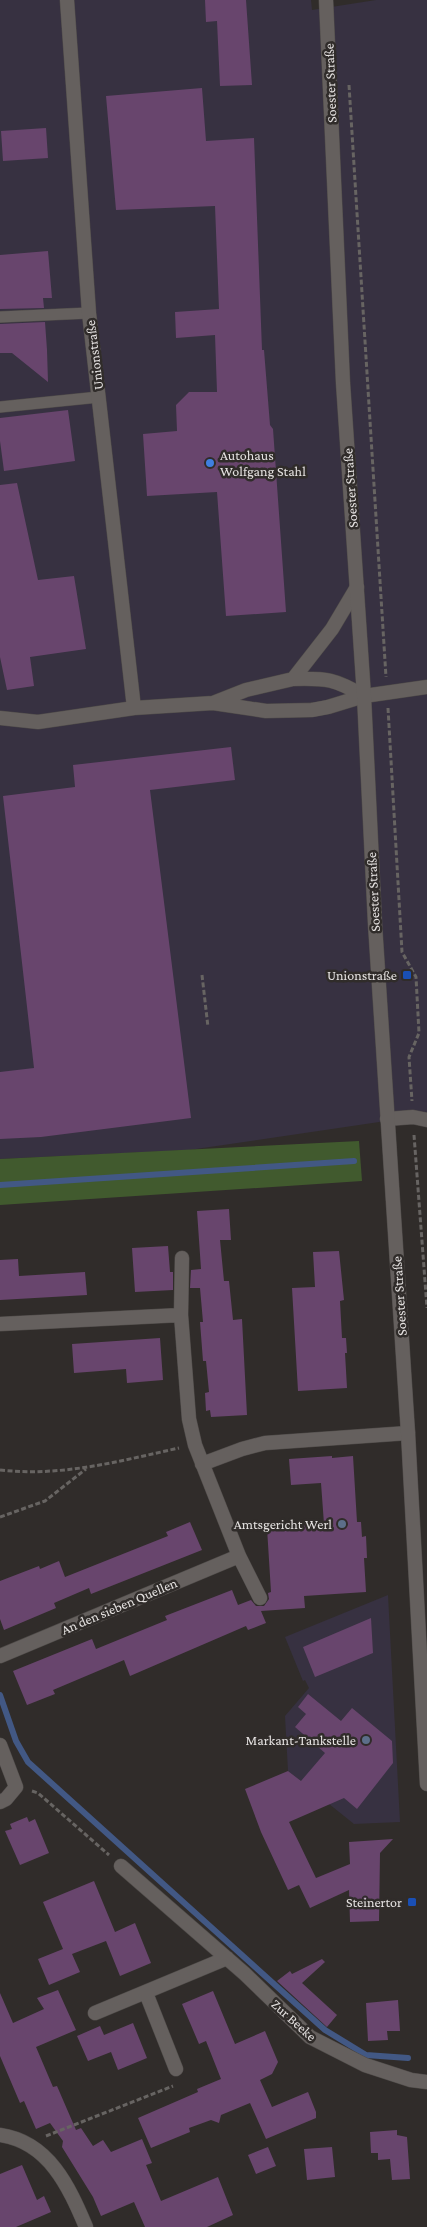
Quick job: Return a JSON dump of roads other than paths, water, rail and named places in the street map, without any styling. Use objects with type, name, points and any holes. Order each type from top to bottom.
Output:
[{"type":"street","name":"Unionstraße","points":[[67,0],[89,314],[134,708]]},
{"type":"street","name":"Soester Straße","points":[[326,0],[343,383],[364,696],[374,924],[408,1433],[427,1784]]},
{"type":"street","points":[[293,679],[332,629],[357,587]]},
{"type":"street","points":[[214,703],[246,690],[293,679],[324,678],[337,681],[364,696]]},
{"type":"street","points":[[0,718],[38,722],[134,708],[214,703],[266,711],[291,711],[328,707],[364,696],[427,687]]},
{"type":"street","points":[[388,1119],[420,1118]]},
{"type":"street","points":[[182,1258],[181,1315],[189,1419],[202,1464],[239,1556],[260,1598]]},
{"type":"street","points":[[0,1324],[181,1315]]},
{"type":"street","points":[[202,1464],[242,1449],[265,1443],[408,1433]]},
{"type":"street","name":"An den sieben Quellen","points":[[0,1656],[239,1556]]},
{"type":"street","points":[[0,1745],[16,1787],[6,1799],[0,1802]]},
{"type":"street","name":"Zur Beeke","points":[[121,1866],[227,1958],[310,2037],[365,2065],[411,2080],[427,2082]]},
{"type":"street","points":[[96,2013],[227,1958]]},
{"type":"street","points":[[146,1993],[176,2068]]},
{"type":"street","points":[[0,2135],[27,2144],[49,2161],[73,2195],[86,2227]]},
{"type":"lane","points":[[0,317],[89,314]]},
{"type":"lane","points":[[0,407],[99,397]]},
{"type":"waterway","points":[[0,1185],[354,1161]]},
{"type":"waterway","points":[[0,1695],[16,1741],[28,1762],[325,2030],[366,2055],[408,2058]]},
{"type":"place","name":"Autohaus Wolfgang Stahl","points":[[210,463]]},
{"type":"place","name":"Unionstraße","points":[[407,975]]},
{"type":"place","name":"Amtsgericht Werl","points":[[342,1524]]},
{"type":"place","name":"Markant-Tankstelle","points":[[366,1740]]},
{"type":"place","name":"Steinertor","points":[[412,1902]]}]
